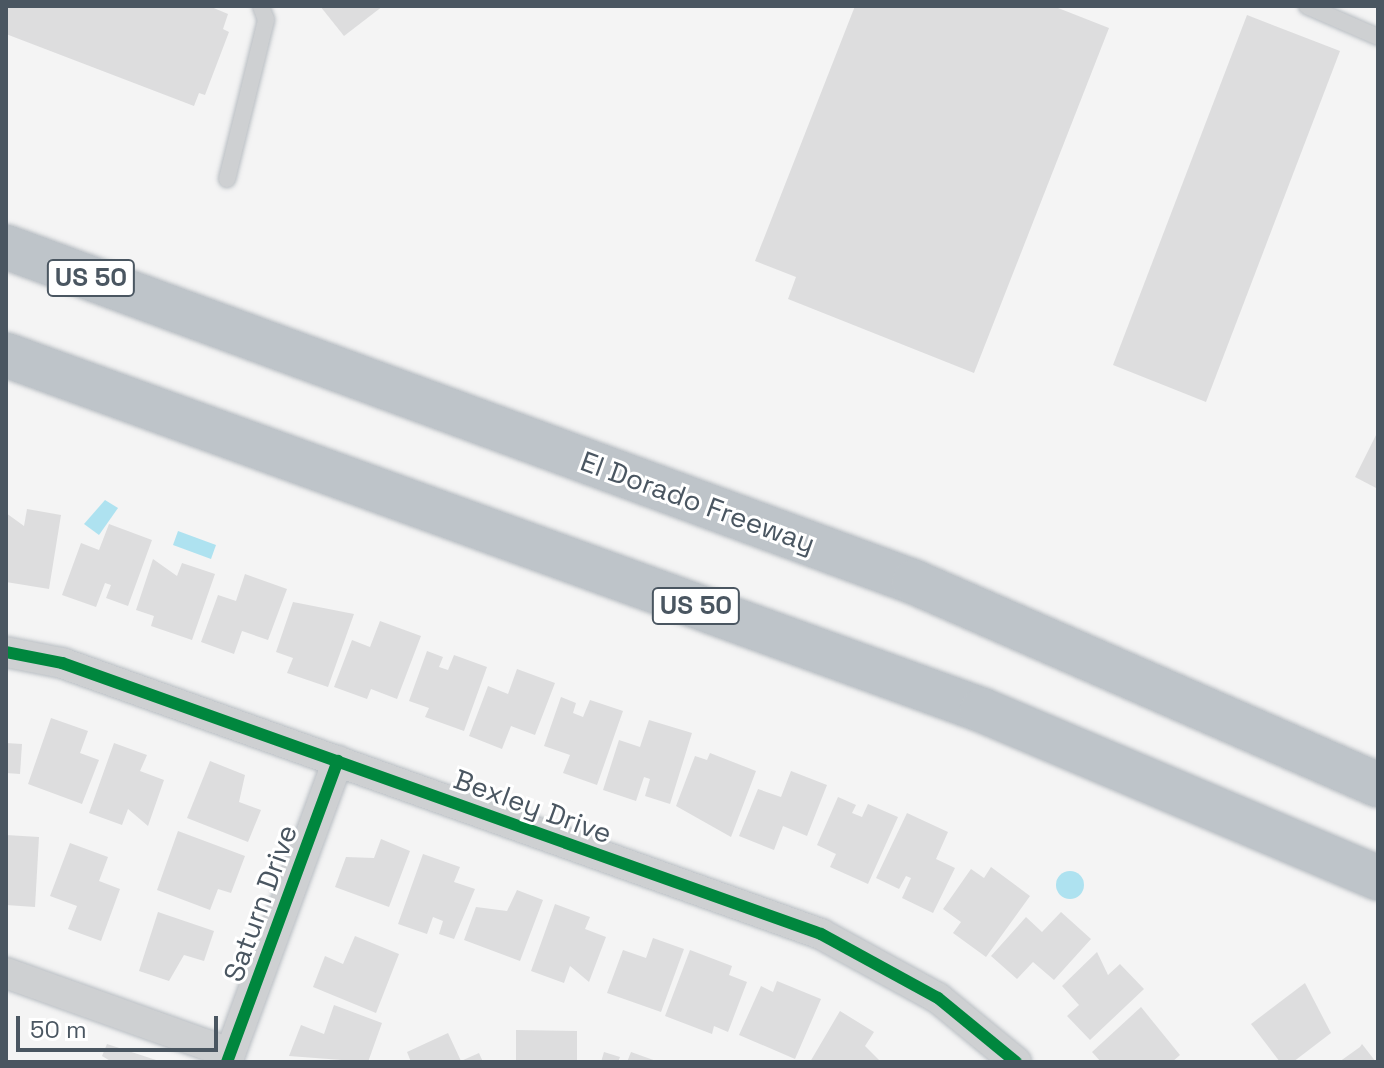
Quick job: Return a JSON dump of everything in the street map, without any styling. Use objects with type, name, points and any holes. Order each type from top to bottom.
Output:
[{"type":"highway","name":"El Dorado Freeway","points":[[6,247],[914,582],[1378,785]]},
{"type":"highway","name":"US 50","points":[[6,355],[982,710],[1378,878]]},
{"type":"street","name":"Bexley Drive","points":[[6,652],[62,663],[821,934],[938,998],[1016,1062]]},
{"type":"street","name":"Saturn Drive","points":[[228,1057],[338,761]]},
{"type":"street","points":[[6,973],[228,1057]]},
{"type":"lane","points":[[227,179],[266,20],[261,6]]},
{"type":"lane","points":[[1307,6],[1378,37]]},
{"type":"water","points":[[105,500],[118,508],[99,535],[84,524]]},
{"type":"water","points":[[178,531],[216,545],[211,559],[173,545]]},
{"type":"water","points":[[1070,871],[1080,875],[1084,885],[1080,895],[1070,899],[1060,895],[1056,885],[1060,875]]},
{"type":"building","points":[[6,6],[209,6],[228,14],[223,29],[229,32],[205,95],[199,93],[194,106],[6,34]]},
{"type":"building","points":[[320,6],[383,6],[344,36]]},
{"type":"building","points":[[855,6],[1053,6],[1109,28],[974,373],[788,299],[796,277],[755,261]]},
{"type":"building","points":[[1247,15],[1340,51],[1206,402],[1113,365]]},
{"type":"building","points":[[1378,431],[1378,489],[1355,477]]},
{"type":"building","points":[[27,509],[61,515],[49,589],[6,582],[6,513],[24,526]]},
{"type":"building","points":[[109,524],[152,540],[128,606],[106,598],[111,585],[105,583],[96,607],[62,595],[81,543],[99,550]]},
{"type":"building","points":[[153,559],[177,576],[182,563],[215,574],[192,640],[151,626],[154,616],[136,610]]},
{"type":"building","points":[[245,574],[287,589],[268,640],[242,631],[234,654],[201,642],[218,595],[236,601]]},
{"type":"building","points":[[293,602],[354,614],[328,687],[287,673],[293,658],[276,652]]},
{"type":"building","points":[[380,621],[421,636],[397,699],[371,689],[367,699],[334,687],[352,640],[370,647]]},
{"type":"building","points":[[427,651],[443,657],[439,667],[448,670],[454,655],[487,667],[464,731],[425,717],[429,708],[409,701]]},
{"type":"building","points":[[517,669],[555,683],[535,735],[511,726],[502,749],[469,736],[488,686],[508,694]]},
{"type":"building","points":[[561,697],[576,703],[573,713],[583,717],[590,700],[623,711],[597,785],[563,773],[570,755],[544,746]]},
{"type":"building","points":[[51,718],[88,731],[80,753],[99,760],[82,804],[28,784]]},
{"type":"building","points":[[649,720],[692,733],[670,804],[645,796],[650,779],[644,777],[636,801],[603,790],[619,740],[640,747]]},
{"type":"building","points":[[6,743],[22,744],[20,774],[6,773]]},
{"type":"building","points":[[114,743],[147,755],[140,771],[164,780],[148,826],[128,809],[122,825],[89,813]]},
{"type":"building","points":[[710,753],[756,771],[731,837],[676,806],[695,756],[707,760]]},
{"type":"building","points":[[210,761],[245,775],[239,802],[261,810],[248,842],[187,818]]},
{"type":"building","points":[[791,771],[827,785],[807,836],[783,826],[774,850],[739,836],[758,789],[781,797]]},
{"type":"building","points":[[838,797],[856,805],[852,813],[862,817],[868,804],[898,817],[868,884],[830,867],[836,854],[817,845]]},
{"type":"building","points":[[907,813],[948,832],[936,859],[955,868],[933,913],[902,898],[911,878],[906,876],[899,889],[876,878]]},
{"type":"building","points":[[178,831],[245,856],[231,893],[218,889],[210,910],[157,890]]},
{"type":"building","points":[[6,835],[39,837],[35,907],[6,905]]},
{"type":"building","points":[[381,839],[410,851],[389,907],[335,887],[346,857],[374,858]]},
{"type":"building","points":[[70,843],[108,857],[99,881],[120,889],[101,941],[68,929],[77,906],[50,896]]},
{"type":"building","points":[[423,854],[460,867],[454,882],[475,889],[454,939],[439,934],[443,921],[433,917],[427,934],[398,924]]},
{"type":"building","points":[[991,867],[1030,896],[986,957],[953,933],[961,922],[943,909],[971,869],[984,878]]},
{"type":"building","points":[[517,890],[543,900],[520,961],[464,940],[476,907],[507,911]]},
{"type":"building","points":[[555,904],[590,917],[585,929],[606,937],[589,982],[570,966],[564,983],[531,971]]},
{"type":"building","points":[[158,912],[214,931],[204,961],[184,955],[169,981],[139,971]]},
{"type":"building","points":[[1061,912],[1091,939],[1054,980],[1033,962],[1017,979],[991,956],[1026,917],[1042,932]]},
{"type":"building","points":[[355,936],[399,954],[376,1013],[313,987],[325,956],[343,964]]},
{"type":"building","points":[[653,938],[684,949],[661,1012],[607,993],[623,950],[646,958]]},
{"type":"building","points":[[690,950],[732,966],[729,975],[747,982],[728,1032],[714,1026],[712,1034],[665,1016]]},
{"type":"building","points":[[1097,952],[1108,975],[1120,964],[1144,989],[1090,1040],[1067,1016],[1079,1005],[1062,986]]},
{"type":"building","points":[[777,981],[821,999],[795,1059],[739,1035],[761,986],[773,992]]},
{"type":"building","points":[[1305,983],[1331,1033],[1293,1062],[1280,1062],[1251,1024]]},
{"type":"building","points":[[334,1005],[382,1023],[368,1062],[289,1056],[301,1025],[324,1034]]},
{"type":"building","points":[[1141,1007],[1180,1055],[1172,1062],[1101,1062],[1092,1052]]},
{"type":"building","points":[[840,1011],[874,1032],[865,1046],[881,1062],[810,1062]]},
{"type":"building","points":[[516,1030],[577,1031],[577,1062],[516,1062]]},
{"type":"building","points":[[448,1033],[461,1061],[479,1053],[483,1062],[411,1062],[407,1052]]},
{"type":"building","points":[[107,1044],[156,1060],[112,1062],[102,1056]]},
{"type":"building","points":[[1362,1044],[1376,1062],[1339,1062],[1360,1047]]},
{"type":"building","points":[[604,1052],[620,1057],[618,1062],[601,1062]]},
{"type":"building","points":[[631,1052],[659,1062],[627,1062]]},
{"type":"cycle path","points":[[6,652],[62,663],[821,934],[938,998],[1016,1062]]},
{"type":"cycle path","points":[[227,1062],[338,761]]}]
